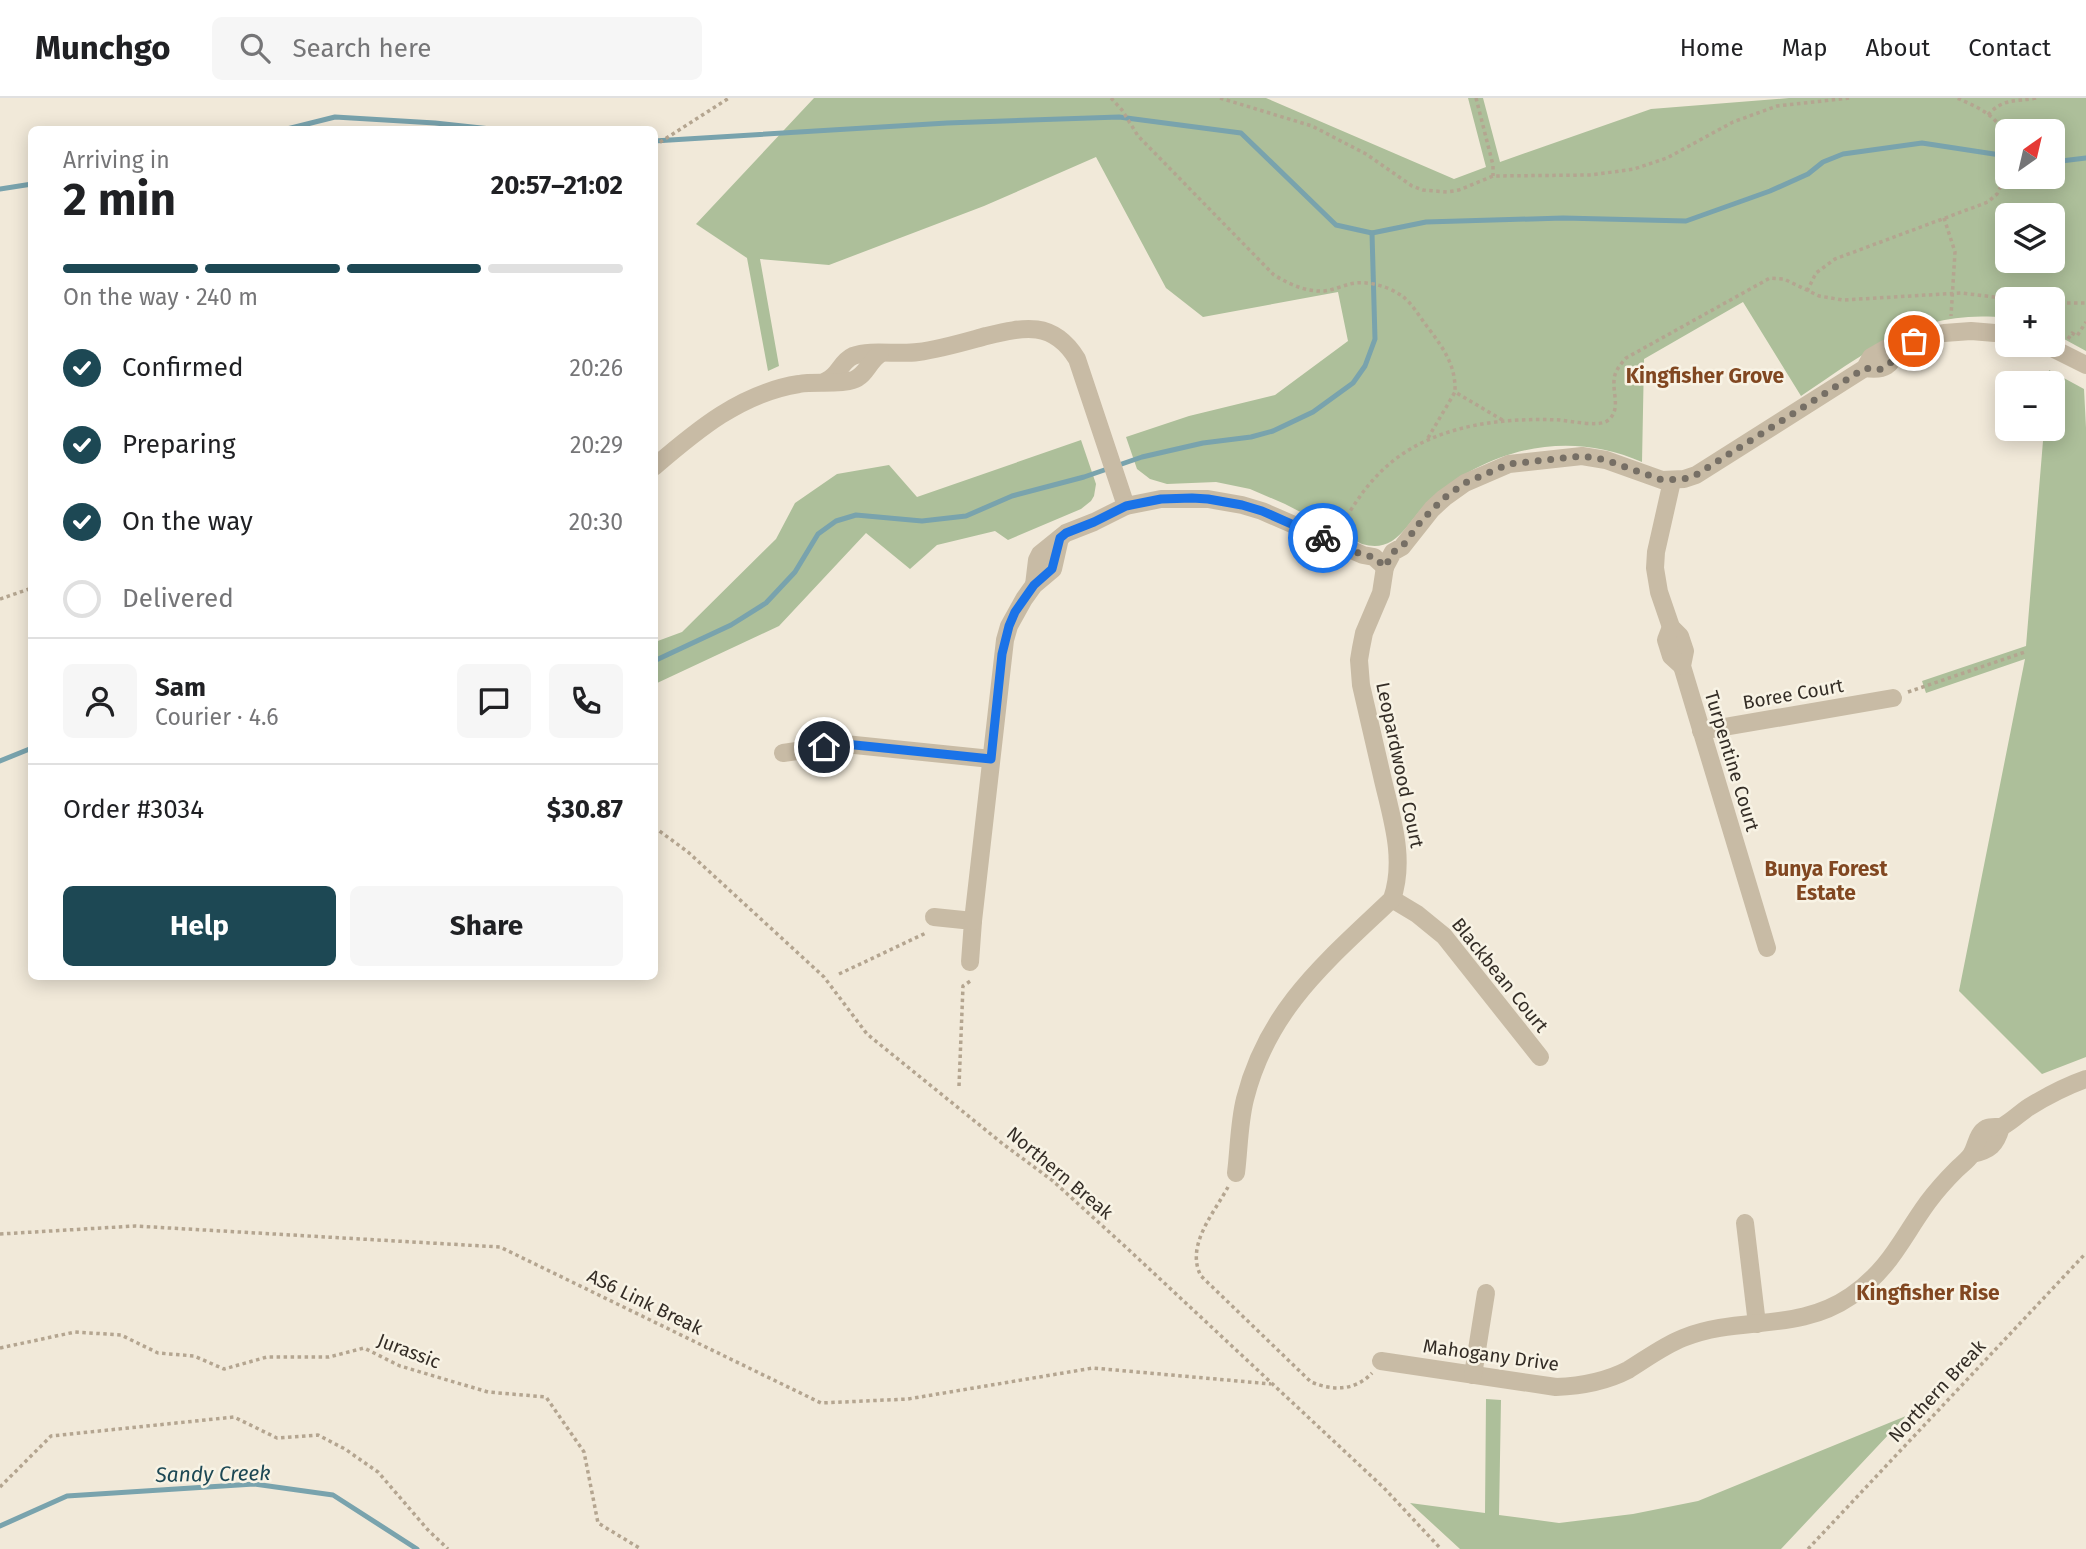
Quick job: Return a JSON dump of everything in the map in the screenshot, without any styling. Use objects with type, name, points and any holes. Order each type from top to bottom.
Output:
[{"type":"street","points":[[658,464],[704,426],[739,404],[788,387],[826,382],[834,377],[842,364],[854,356],[924,351],[1018,329],[1037,329],[1046,331],[1063,342],[1077,359],[1126,506]]},
{"type":"street","points":[[975,968],[973,921],[1005,640],[1015,612],[1034,585],[1040,554],[1072,529],[1094,522],[1126,506],[1176,498],[1225,501],[1262,511],[1363,555],[1374,557],[1385,567],[1393,552],[1402,547],[1421,521],[1444,498],[1465,483],[1509,464],[1591,457],[1653,478],[1672,481],[1684,479],[1696,475],[1865,368],[1871,358],[1885,349],[1899,348],[1928,336],[1951,332],[1995,333]]},
{"type":"street","points":[[2065,354],[2086,365]]},
{"type":"street","name":"Turpentine Court","points":[[1672,481],[1655,568],[1659,592],[1671,627],[1666,640],[1671,656],[1682,666],[1767,948]]},
{"type":"street","name":"Leopardwood Court","points":[[1385,567],[1381,593],[1364,634],[1359,660],[1361,685],[1395,831],[1397,876],[1392,899]]},
{"type":"street","name":"Boree Court","points":[[1701,731],[1893,698]]},
{"type":"street","points":[[783,753],[845,744],[991,759]]},
{"type":"street","points":[[1236,1173],[1244,1102],[1267,1039],[1293,998],[1310,978],[1392,899]]},
{"type":"street","name":"Blackbean Court","points":[[1392,899],[1417,914],[1444,936],[1540,1057]]},
{"type":"street","points":[[933,921],[973,921]]},
{"type":"street","name":"Mahogany Drive","points":[[1381,1361],[1556,1387],[1587,1384],[1616,1376],[1681,1339],[1703,1331],[1727,1326],[1790,1321],[1830,1308],[1865,1285],[1894,1256],[1927,1203],[1972,1154],[1976,1140],[1987,1129],[2001,1127],[2047,1097],[2086,1079]]},
{"type":"street","points":[[1745,1223],[1757,1324]]},
{"type":"street","points":[[1474,1375],[1486,1293]]},
{"type":"path","points":[[658,143],[729,98]]},
{"type":"path","points":[[1111,98],[1138,136],[1264,266],[1284,281],[1311,290],[1326,291],[1354,283],[1368,284],[1404,297],[1447,354],[1454,372],[1455,392],[1427,440]]},
{"type":"path","points":[[1220,98],[1312,126],[1366,154],[1401,180],[1423,190],[1447,192],[1493,176],[1591,175],[1634,169],[1667,158],[1724,126],[1755,113],[1777,106],[1850,98]]},
{"type":"path","points":[[1476,98],[1493,165],[1493,176]]},
{"type":"path","points":[[1807,291],[1816,273],[1835,259],[1993,199],[2000,190],[2002,139],[1998,124],[1988,115],[1957,98]]},
{"type":"path","points":[[1988,115],[2005,100],[2036,98]]},
{"type":"path","points":[[1944,218],[1955,252],[1951,332]]},
{"type":"path","points":[[1330,541],[1372,480],[1395,459],[1427,440],[1465,427],[1506,422],[1558,420],[1603,423],[1615,410],[1614,380],[1626,358],[1770,278],[1784,279],[1819,296],[1843,300],[1951,293],[1995,297]]},
{"type":"path","points":[[2065,303],[2086,303]]},
{"type":"path","points":[[1455,392],[1506,422]]},
{"type":"path","points":[[0,599],[28,590]]},
{"type":"path","points":[[1893,698],[2025,652]]},
{"type":"path","name":"Northern Break","points":[[658,830],[688,852],[824,977],[867,1034],[1053,1181],[1384,1488],[1441,1549]]},
{"type":"path","points":[[839,974],[927,933],[933,921]]},
{"type":"path","points":[[959,1086],[963,986],[975,968]]},
{"type":"path","points":[[1236,1173],[1198,1241],[1195,1262],[1201,1276],[1311,1382],[1329,1388],[1349,1387],[1368,1378],[1381,1361]]},
{"type":"path","name":"AS6 Link Break","points":[[0,1234],[135,1226],[500,1247],[821,1403],[908,1399],[1093,1368],[1271,1384]]},
{"type":"path","name":"Northern Break","points":[[1808,1549],[2086,1253]]},
{"type":"path","name":"Jurassic","points":[[0,1348],[75,1332],[121,1335],[158,1353],[194,1356],[224,1369],[267,1357],[329,1357],[364,1348],[400,1366],[488,1392],[547,1397],[584,1452],[598,1522],[640,1549]]},
{"type":"path","points":[[0,1487],[51,1436],[234,1417],[277,1438],[318,1435],[345,1449],[378,1472],[448,1549]]},
{"type":"green space","points":[[814,98],[1266,98],[1454,179],[1486,167],[1468,98],[1483,98],[1500,162],[1651,109],[1789,98],[2086,98],[2086,351],[2065,340],[2065,287],[1995,287],[1995,318],[1947,320],[1921,326],[1873,348],[1801,396],[1743,302],[1644,359],[1642,462],[1614,452],[1557,446],[1529,449],[1502,457],[1451,483],[1428,502],[1392,541],[1381,545],[1362,544],[1250,489],[1216,482],[1167,484],[1150,479],[1137,469],[1126,437],[1189,416],[1275,395],[1348,341],[1338,292],[1203,317],[1166,288],[1096,157],[984,206],[829,265],[760,259],[779,366],[768,371],[747,258],[696,224]]},
{"type":"green space","points":[[2065,379],[2084,389],[2086,428],[2086,1057],[2042,1074],[1959,991],[2025,659],[1926,693],[1922,681],[2026,646],[2043,441],[2065,441]]},
{"type":"green space","points":[[1081,440],[1096,484],[1091,501],[1081,509],[1008,540],[995,531],[937,545],[910,569],[866,533],[779,626],[658,683],[658,641],[682,632],[776,539],[795,503],[837,474],[889,465],[917,497]]},
{"type":"green space","points":[[1486,1399],[1501,1400],[1499,1515],[1559,1523],[1633,1514],[1698,1501],[1906,1416],[1781,1549],[1460,1549],[1410,1503],[1485,1513]]},
{"type":"waterway","points":[[299,126],[335,117],[463,126]]},
{"type":"waterway","points":[[658,141],[947,123],[1119,117],[1241,133],[1336,225],[1372,233],[1426,222],[1563,218],[1686,221],[1770,191],[1843,154],[1922,143],[1995,154]]},
{"type":"waterway","points":[[2065,161],[2086,158]]},
{"type":"waterway","points":[[0,189],[28,185]]},
{"type":"waterway","points":[[658,659],[731,625],[766,603],[795,572],[818,534],[836,521],[856,515],[922,521],[966,516],[1012,496],[1084,477],[1142,457],[1273,431],[1313,412],[1353,383],[1365,366],[1375,339],[1372,233]]},
{"type":"waterway","points":[[0,761],[28,750]]},
{"type":"waterway","name":"Sandy Creek","points":[[0,1526],[67,1496],[254,1484],[333,1495],[417,1549]]},
{"type":"way so far","points":[[1323,538],[1374,557],[1385,567],[1393,552],[1402,547],[1421,521],[1444,498],[1465,483],[1517,462],[1582,456],[1606,460],[1662,480],[1672,481],[1696,475],[1865,368],[1879,370],[1893,361],[1899,348],[1914,341]]},
{"type":"district","name":"Kingfisher Grove","points":[[1705,376]]},
{"type":"district","name":"Bunya Forest Estate","points":[[1826,881]]},
{"type":"district","name":"Kingfisher Rise","points":[[1928,1293]]},
{"type":"route","points":[[824,747],[845,744],[991,759],[1002,654],[1015,612],[1034,585],[1049,574],[1055,563],[1060,538],[1126,506],[1161,499],[1208,499],[1262,511],[1323,538]]}]
